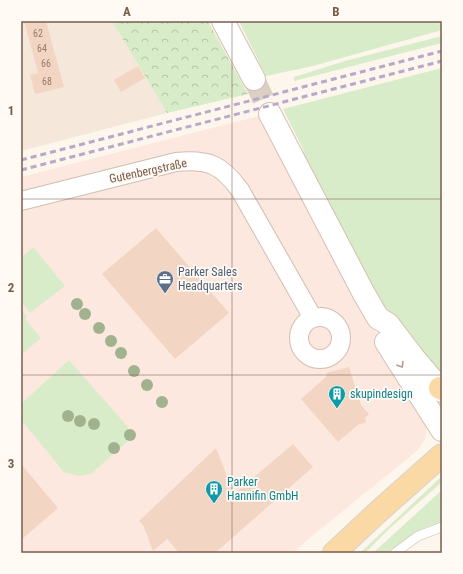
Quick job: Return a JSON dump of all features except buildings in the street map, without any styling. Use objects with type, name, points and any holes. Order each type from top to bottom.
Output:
[{"type":"main road","points":[[334,553],[442,455]]},
{"type":"street","points":[[223,21],[254,80]]},
{"type":"street","points":[[270,114],[362,292],[378,318],[379,328],[442,430]]},
{"type":"street","name":"Gutenbergstraße","points":[[21,201],[176,162],[198,161],[216,166],[229,175],[240,190],[313,318]]},
{"type":"street","points":[[378,318],[388,324],[414,358],[441,389]]},
{"type":"lane","points":[[395,553],[418,536],[442,527]]},
{"type":"shaded area","points":[[21,21],[112,21],[167,113],[21,151]]},
{"type":"shaded area","points":[[259,116],[281,160],[286,161],[361,307],[420,408],[426,422],[427,430],[425,439],[418,450],[306,541],[294,553],[21,553],[21,177]]},
{"type":"green space","points":[[112,21],[208,21],[248,94],[167,113]]},
{"type":"green space","points":[[239,21],[442,21],[442,30],[313,66],[266,76]]},
{"type":"green space","points":[[442,36],[442,43],[294,81],[294,77],[345,61]]},
{"type":"green space","points":[[442,68],[442,377],[400,330],[375,292],[300,154],[304,151],[283,109]]},
{"type":"green space","points":[[33,247],[65,286],[30,313],[21,302],[21,258]]},
{"type":"green space","points":[[21,309],[27,317],[25,319],[41,338],[21,355]]},
{"type":"green space","points":[[69,360],[128,427],[130,439],[91,474],[79,476],[64,472],[21,420],[21,404]]},
{"type":"green space","points":[[442,476],[442,482],[390,528],[365,553],[360,553]]},
{"type":"green space","points":[[442,490],[442,522],[424,528],[410,536],[389,553],[373,553]]},
{"type":"tunnel","points":[[254,79],[270,114]]},
{"type":"railway","points":[[21,160],[442,51]]},
{"type":"railway","points":[[21,170],[442,61]]},
{"type":"place","name":"Parker Sales Headquarters","points":[[165,294]]},
{"type":"place","name":"skupindesign","points":[[337,409]]},
{"type":"place","name":"Parker Hannifin GmbH","points":[[214,504]]}]
